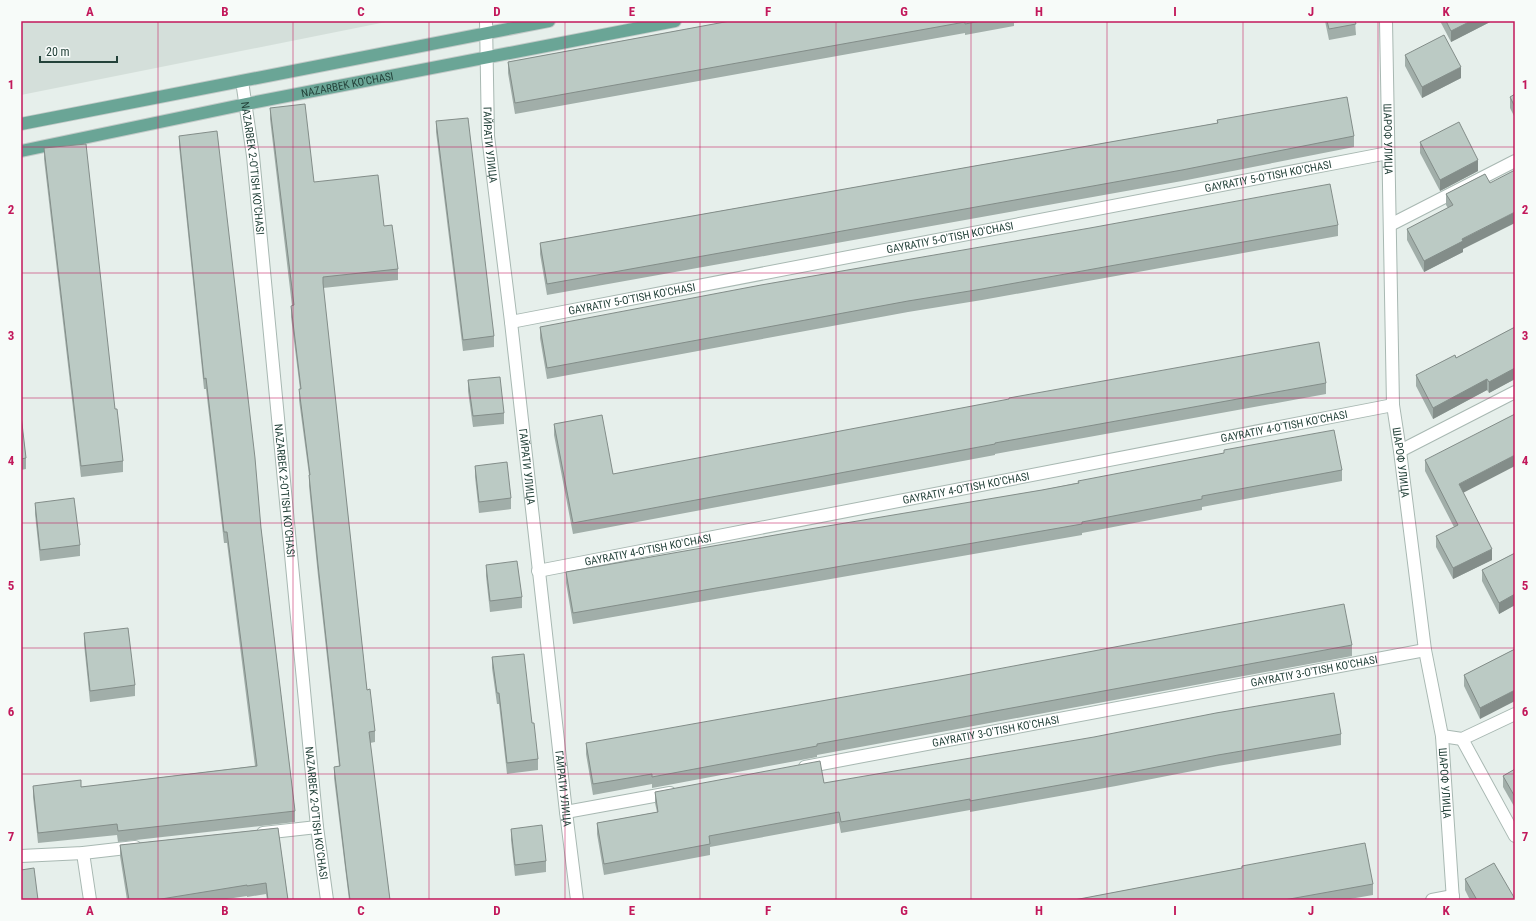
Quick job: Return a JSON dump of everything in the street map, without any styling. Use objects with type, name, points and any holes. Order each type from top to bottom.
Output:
[{"type":"main road","points":[[21,124],[242,80],[486,27],[549,21]]},
{"type":"main road","name":"NAZARBEK KO'CHASI","points":[[21,151],[246,104],[675,21]]},
{"type":"street","name":"ШАРОФ УЛИЦА","points":[[1386,21],[1393,405],[1425,650],[1442,736],[1453,898]]},
{"type":"street","name":"ГАЙРАТИ УЛИЦА","points":[[486,27],[488,136],[511,322],[538,571],[577,900]]},
{"type":"street","name":"NAZARBEK 2-O'TISH KO'CHASI","points":[[242,80],[254,172],[317,827],[327,900]]},
{"type":"street","name":"GAYRATIY 5-O'TISH KO'CHASI","points":[[511,322],[1388,153]]},
{"type":"street","points":[[1390,225],[1515,161]]},
{"type":"street","points":[[1400,451],[1515,392]]},
{"type":"street","name":"GAYRATIY 4-O'TISH KO'CHASI","points":[[538,571],[1393,405]]},
{"type":"street","name":"GAYRATIY 3-O'TISH KO'CHASI","points":[[792,770],[1425,650]]},
{"type":"street","points":[[1442,736],[1462,739],[1515,714]]},
{"type":"street","points":[[1462,739],[1515,836]]},
{"type":"street","points":[[566,812],[683,790]]},
{"type":"street","points":[[255,834],[317,827]]},
{"type":"street","points":[[21,856],[83,853],[146,846]]},
{"type":"street","points":[[83,853],[90,900]]},
{"type":"street","points":[[1432,900],[1453,898]]},
{"type":"shaded area","points":[[21,21],[391,21],[21,95]]},
{"type":"building","points":[[730,21],[981,21],[965,24],[965,22],[515,103],[508,62]]},
{"type":"building","points":[[1327,21],[1355,21],[1356,24],[1329,29]]},
{"type":"building","points":[[1446,21],[1471,21],[1451,31]]},
{"type":"building","points":[[1444,35],[1461,67],[1422,87],[1405,55]]},
{"type":"building","points":[[1515,94],[1515,107],[1510,97]]},
{"type":"building","points":[[1347,97],[1354,136],[1182,170],[547,284],[540,243],[1218,123],[1217,120]]},
{"type":"building","points":[[305,104],[314,182],[378,175],[384,226],[392,225],[398,269],[323,277],[367,690],[370,689],[375,731],[369,732],[390,900],[350,900],[334,767],[340,766],[318,565],[310,475],[299,389],[301,389],[291,306],[294,305],[270,108]]},
{"type":"building","points":[[468,118],[494,336],[463,340],[436,121]]},
{"type":"building","points":[[1459,122],[1478,160],[1440,180],[1420,142]]},
{"type":"building","points":[[217,131],[255,458],[261,528],[295,811],[118,831],[117,824],[38,833],[33,786],[81,780],[81,787],[257,766],[227,532],[224,532],[206,378],[204,379],[179,136]]},
{"type":"building","points":[[86,144],[115,409],[117,409],[123,461],[81,466],[44,148]]},
{"type":"building","points":[[1515,170],[1515,212],[1462,239],[1463,241],[1424,261],[1407,229],[1453,205],[1446,194],[1485,174],[1490,183]]},
{"type":"building","points":[[1330,184],[1338,225],[908,301],[547,368],[540,327],[761,285],[1090,228]]},
{"type":"building","points":[[1515,327],[1515,368],[1489,382],[1487,379],[1433,408],[1416,375],[1455,355],[1456,358]]},
{"type":"building","points":[[1319,342],[1326,383],[995,443],[573,523],[554,424],[602,415],[613,474],[1009,398]]},
{"type":"building","points":[[500,377],[504,413],[473,416],[468,380]]},
{"type":"building","points":[[1515,414],[1515,455],[1459,484],[1492,549],[1453,568],[1436,536],[1458,525],[1425,460]]},
{"type":"building","points":[[21,415],[26,458],[21,459]]},
{"type":"building","points":[[1334,430],[1342,470],[1202,496],[1202,499],[1082,522],[1082,524],[573,613],[566,572],[1042,490],[1079,483],[1078,481],[1224,453],[1224,450]]},
{"type":"building","points":[[507,462],[511,498],[479,502],[475,466]]},
{"type":"building","points":[[74,498],[80,545],[40,550],[35,503]]},
{"type":"building","points":[[1515,553],[1515,594],[1499,603],[1482,570]]},
{"type":"building","points":[[517,561],[522,597],[490,601],[486,565]]},
{"type":"building","points":[[1344,604],[1352,645],[817,744],[817,746],[652,777],[652,774],[593,784],[586,743],[939,680]]},
{"type":"building","points":[[128,628],[135,685],[90,691],[84,633]]},
{"type":"building","points":[[1515,649],[1515,690],[1480,708],[1464,675]]},
{"type":"building","points":[[524,654],[538,759],[507,763],[499,693],[497,693],[492,657]]},
{"type":"building","points":[[1334,693],[1341,734],[970,801],[970,799],[841,822],[839,812],[709,836],[710,844],[604,864],[597,823],[658,812],[655,792],[820,761],[824,783],[1094,737],[1216,713]]},
{"type":"building","points":[[1515,769],[1515,797],[1503,776]]},
{"type":"building","points":[[542,825],[546,861],[515,865],[511,829]]},
{"type":"building","points":[[278,828],[288,900],[268,900],[266,883],[155,900],[129,900],[120,845]]},
{"type":"building","points":[[1365,843],[1373,884],[1284,900],[1074,900],[1242,868],[1242,866]]},
{"type":"building","points":[[1494,863],[1515,899],[1477,900],[1465,879]]},
{"type":"building","points":[[34,868],[38,900],[21,900],[21,870]]}]
